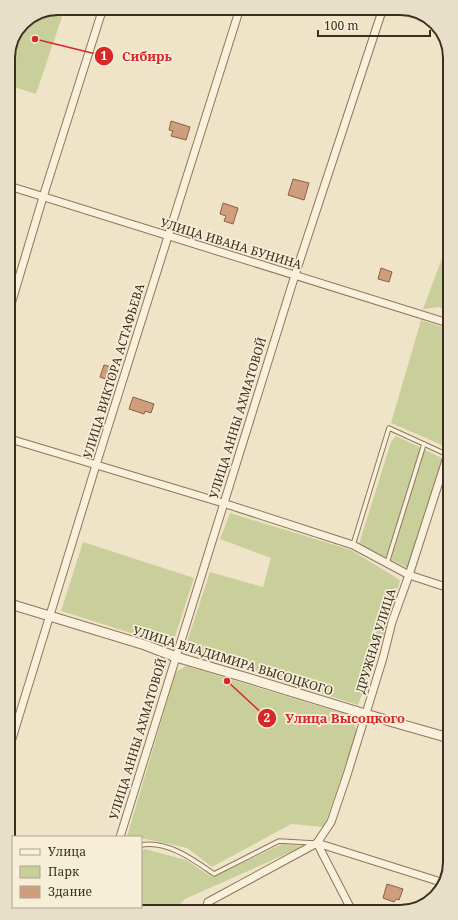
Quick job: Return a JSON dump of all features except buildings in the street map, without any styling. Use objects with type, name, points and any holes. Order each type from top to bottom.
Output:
[{"type":"street","points":[[15,291],[101,15]]},
{"type":"street","name":"УЛИЦА ВИКТОРА АСТАФЬЕВА","points":[[15,729],[96,465],[238,15]]},
{"type":"street","name":"УЛИЦА АННЫ АХМАТОВОЙ","points":[[120,836],[294,275],[381,15]]},
{"type":"street","name":"УЛИЦА ИВАНА БУНИНА","points":[[15,188],[443,321]]},
{"type":"street","points":[[15,441],[223,503],[353,545],[409,575],[443,586]]},
{"type":"street","name":"ДРУЖНАЯ УЛИЦА","points":[[207,905],[208,902],[317,843],[331,822],[383,658],[392,622],[443,470]]},
{"type":"street","name":"УЛИЦА ВЛАДИМИРА ВЫСОЦКОГО","points":[[15,606],[145,645],[176,657],[443,736]]},
{"type":"street","points":[[317,843],[439,881]]},
{"type":"street","points":[[317,843],[349,905]]},
{"type":"lane","points":[[353,545],[389,428],[443,453]]},
{"type":"lane","points":[[387,563],[424,444]]},
{"type":"lane","points":[[142,845],[147,844],[166,847],[189,857],[214,874],[279,841],[317,843]]},
{"type":"green space","points":[[63,15],[36,94],[15,87],[16,47],[24,32],[36,21],[49,16]]},
{"type":"green space","points":[[443,256],[443,309],[439,307],[423,309]]},
{"type":"green space","points":[[421,320],[443,327],[443,446],[391,423]]},
{"type":"green space","points":[[396,436],[442,458],[408,568],[359,544],[391,442]]},
{"type":"green space","points":[[230,513],[351,550],[400,580],[389,621],[358,705],[184,651],[210,572],[263,587],[271,558],[220,539]]},
{"type":"green space","points":[[83,542],[194,578],[172,646],[61,611]]},
{"type":"green space","points":[[186,666],[352,716],[357,732],[324,827],[291,824],[212,867],[187,848],[142,838],[142,836],[127,836],[176,672]]},
{"type":"green space","points":[[282,844],[304,846],[185,899],[179,905],[142,905],[142,850],[145,849],[186,860],[212,877]]},
{"type":"place","name":"Сибирь","points":[[35,39]]},
{"type":"place","name":"Улица Высоцкого","points":[[227,681]]}]
